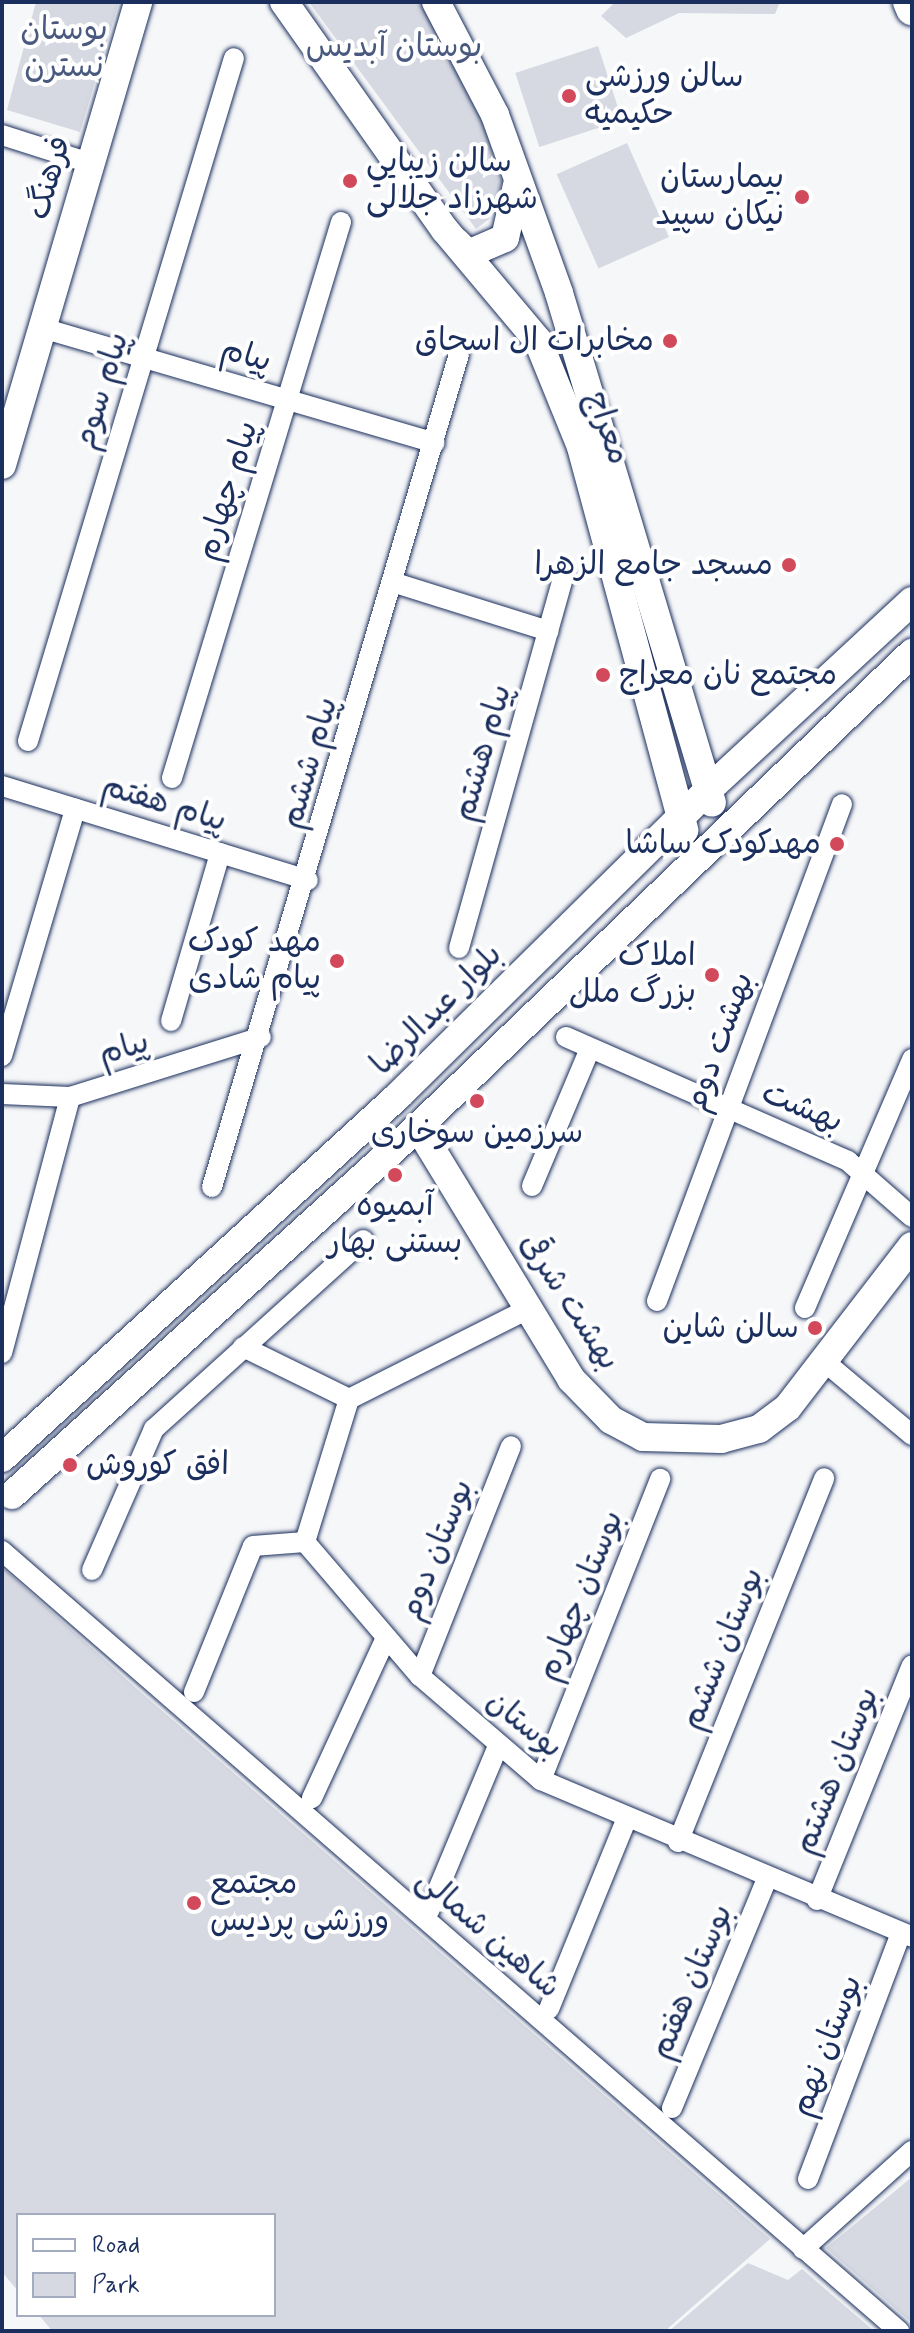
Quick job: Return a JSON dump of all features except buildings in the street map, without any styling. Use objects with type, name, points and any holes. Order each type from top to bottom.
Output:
[{"type":"main road","name":"فرهنگ","points":[[2,465],[138,2]]},
{"type":"main road","name":"معراج","points":[[284,2],[445,230],[538,341],[576,434],[679,817],[693,856]]},
{"type":"main road","name":"معراج","points":[[436,2],[495,115],[517,177],[721,830]]},
{"type":"main road","points":[[909,2],[912,9]]},
{"type":"main road","points":[[445,230],[468,254],[488,251],[505,238],[515,216],[517,177]]},
{"type":"main road","name":"بلوار عبدالرضا","points":[[2,1461],[398,1096],[679,817],[912,601]]},
{"type":"main road","points":[[7,1505],[418,1127],[693,856],[912,653]]},
{"type":"main road","name":"بهشت شرقی","points":[[418,1127],[571,1379],[611,1420],[643,1437],[721,1439],[759,1429],[825,1362],[912,1246]]},
{"type":"main road","points":[[2,1461],[7,1505]]},
{"type":"street","name":"پیام سوم","points":[[28,741],[234,58]]},
{"type":"street","points":[[2,135],[90,163]]},
{"type":"street","name":"پیام چهارم","points":[[172,778],[341,222]]},
{"type":"street","name":"پیام","points":[[42,328],[434,443]]},
{"type":"street","name":"پیام ششم","points":[[212,1187],[308,880],[459,354]]},
{"type":"street","name":"پیام هشتم","points":[[459,948],[564,574]]},
{"type":"street","points":[[392,582],[548,631]]},
{"type":"street","name":"پیام هفتم","points":[[2,786],[308,880]]},
{"type":"street","name":"بهشت دوم","points":[[657,1301],[842,804]]},
{"type":"street","points":[[2,1056],[75,809]]},
{"type":"street","points":[[171,1021],[220,853]]},
{"type":"street","name":"پیام","points":[[2,1094],[70,1097],[261,1037]]},
{"type":"street","name":"بهشت","points":[[566,1037],[864,1174],[912,1217]]},
{"type":"street","points":[[532,1186],[590,1049]]},
{"type":"street","points":[[805,1308],[912,1059]]},
{"type":"street","points":[[2,1353],[70,1097]]},
{"type":"street","points":[[92,1570],[154,1429],[363,1240]]},
{"type":"street","points":[[194,1692],[253,1546],[305,1542],[349,1399],[530,1308]]},
{"type":"street","points":[[243,1347],[349,1399]]},
{"type":"street","points":[[825,1362],[912,1435]]},
{"type":"street","name":"بوستان دوم","points":[[420,1676],[511,1446]]},
{"type":"street","name":"بوستان ششم","points":[[678,1842],[824,1478]]},
{"type":"street","name":"بوستان چهارم","points":[[541,1780],[660,1479]]},
{"type":"street","name":"بوستان","points":[[305,1542],[385,1640],[420,1676],[541,1780],[626,1820],[907,1935]]},
{"type":"street","name":"شاهین شمالی","points":[[2,1551],[899,2331]]},
{"type":"street","points":[[312,1798],[385,1640]]},
{"type":"street","name":"بوستان هشتم","points":[[817,1900],[912,1665]]},
{"type":"street","points":[[429,1911],[498,1746]]},
{"type":"street","points":[[549,2009],[626,1820]]},
{"type":"street","name":"بوستان هفتم","points":[[672,2108],[767,1879]]},
{"type":"street","name":"بوستان نهم","points":[[808,2179],[907,1935]]},
{"type":"street","points":[[803,2249],[912,2151]]},
{"type":"green space","name":"بوستان نسترن","points":[[36,2],[119,2],[80,132],[7,110]]},
{"type":"green space","name":"بوستان آبدیس","points":[[309,2],[422,2],[483,121],[502,182],[489,219],[476,229]]},
{"type":"green space","points":[[615,2],[780,2],[775,14],[679,13],[626,38],[601,16]]},
{"type":"green space","name":"سالن ورزشی حکیمیه","points":[[598,46],[622,120],[539,147],[515,73]]},
{"type":"green space","points":[[627,143],[669,237],[599,268],[557,174]]},
{"type":"green space","name":"مجتمع ورزشی پردیس","points":[[2,1567],[137,1689],[770,2239],[665,2331],[52,2331],[41,2317],[276,2317],[276,2213],[16,2213],[16,2289],[2,2272]]},
{"type":"green space","points":[[912,2177],[912,2323],[826,2248]]},
{"type":"green space","points":[[748,2263],[788,2280],[802,2269],[874,2331],[669,2331]]},
{"type":"place","name":"سالن ورزشی حکیمیه","points":[[569,96]]},
{"type":"place","name":"سالن زيبايي شهرزاد جلالى","points":[[350,181]]},
{"type":"place","name":"بیمارستان نیکان سپید","points":[[802,197]]},
{"type":"place","name":"مخابرات ال اسحاق","points":[[670,341]]},
{"type":"place","name":"مسجد جامع الزهرا","points":[[789,565]]},
{"type":"place","name":"مجتمع نان معراج","points":[[603,675]]},
{"type":"place","name":"مهدکودک ساشا","points":[[837,844]]},
{"type":"place","name":"مهد کودک پیام شادی","points":[[337,961]]},
{"type":"place","name":"املاک بزرگ ملل","points":[[712,975]]},
{"type":"place","name":"سرزمین سوخاری","points":[[477,1101]]},
{"type":"place","name":"آبمیوه بستنی بهار","points":[[395,1175]]},
{"type":"place","name":"سالن شاین","points":[[815,1328]]},
{"type":"place","name":"افق کوروش","points":[[70,1465]]},
{"type":"place","name":"مجتمع ورزشی پردیس","points":[[194,1903]]}]
